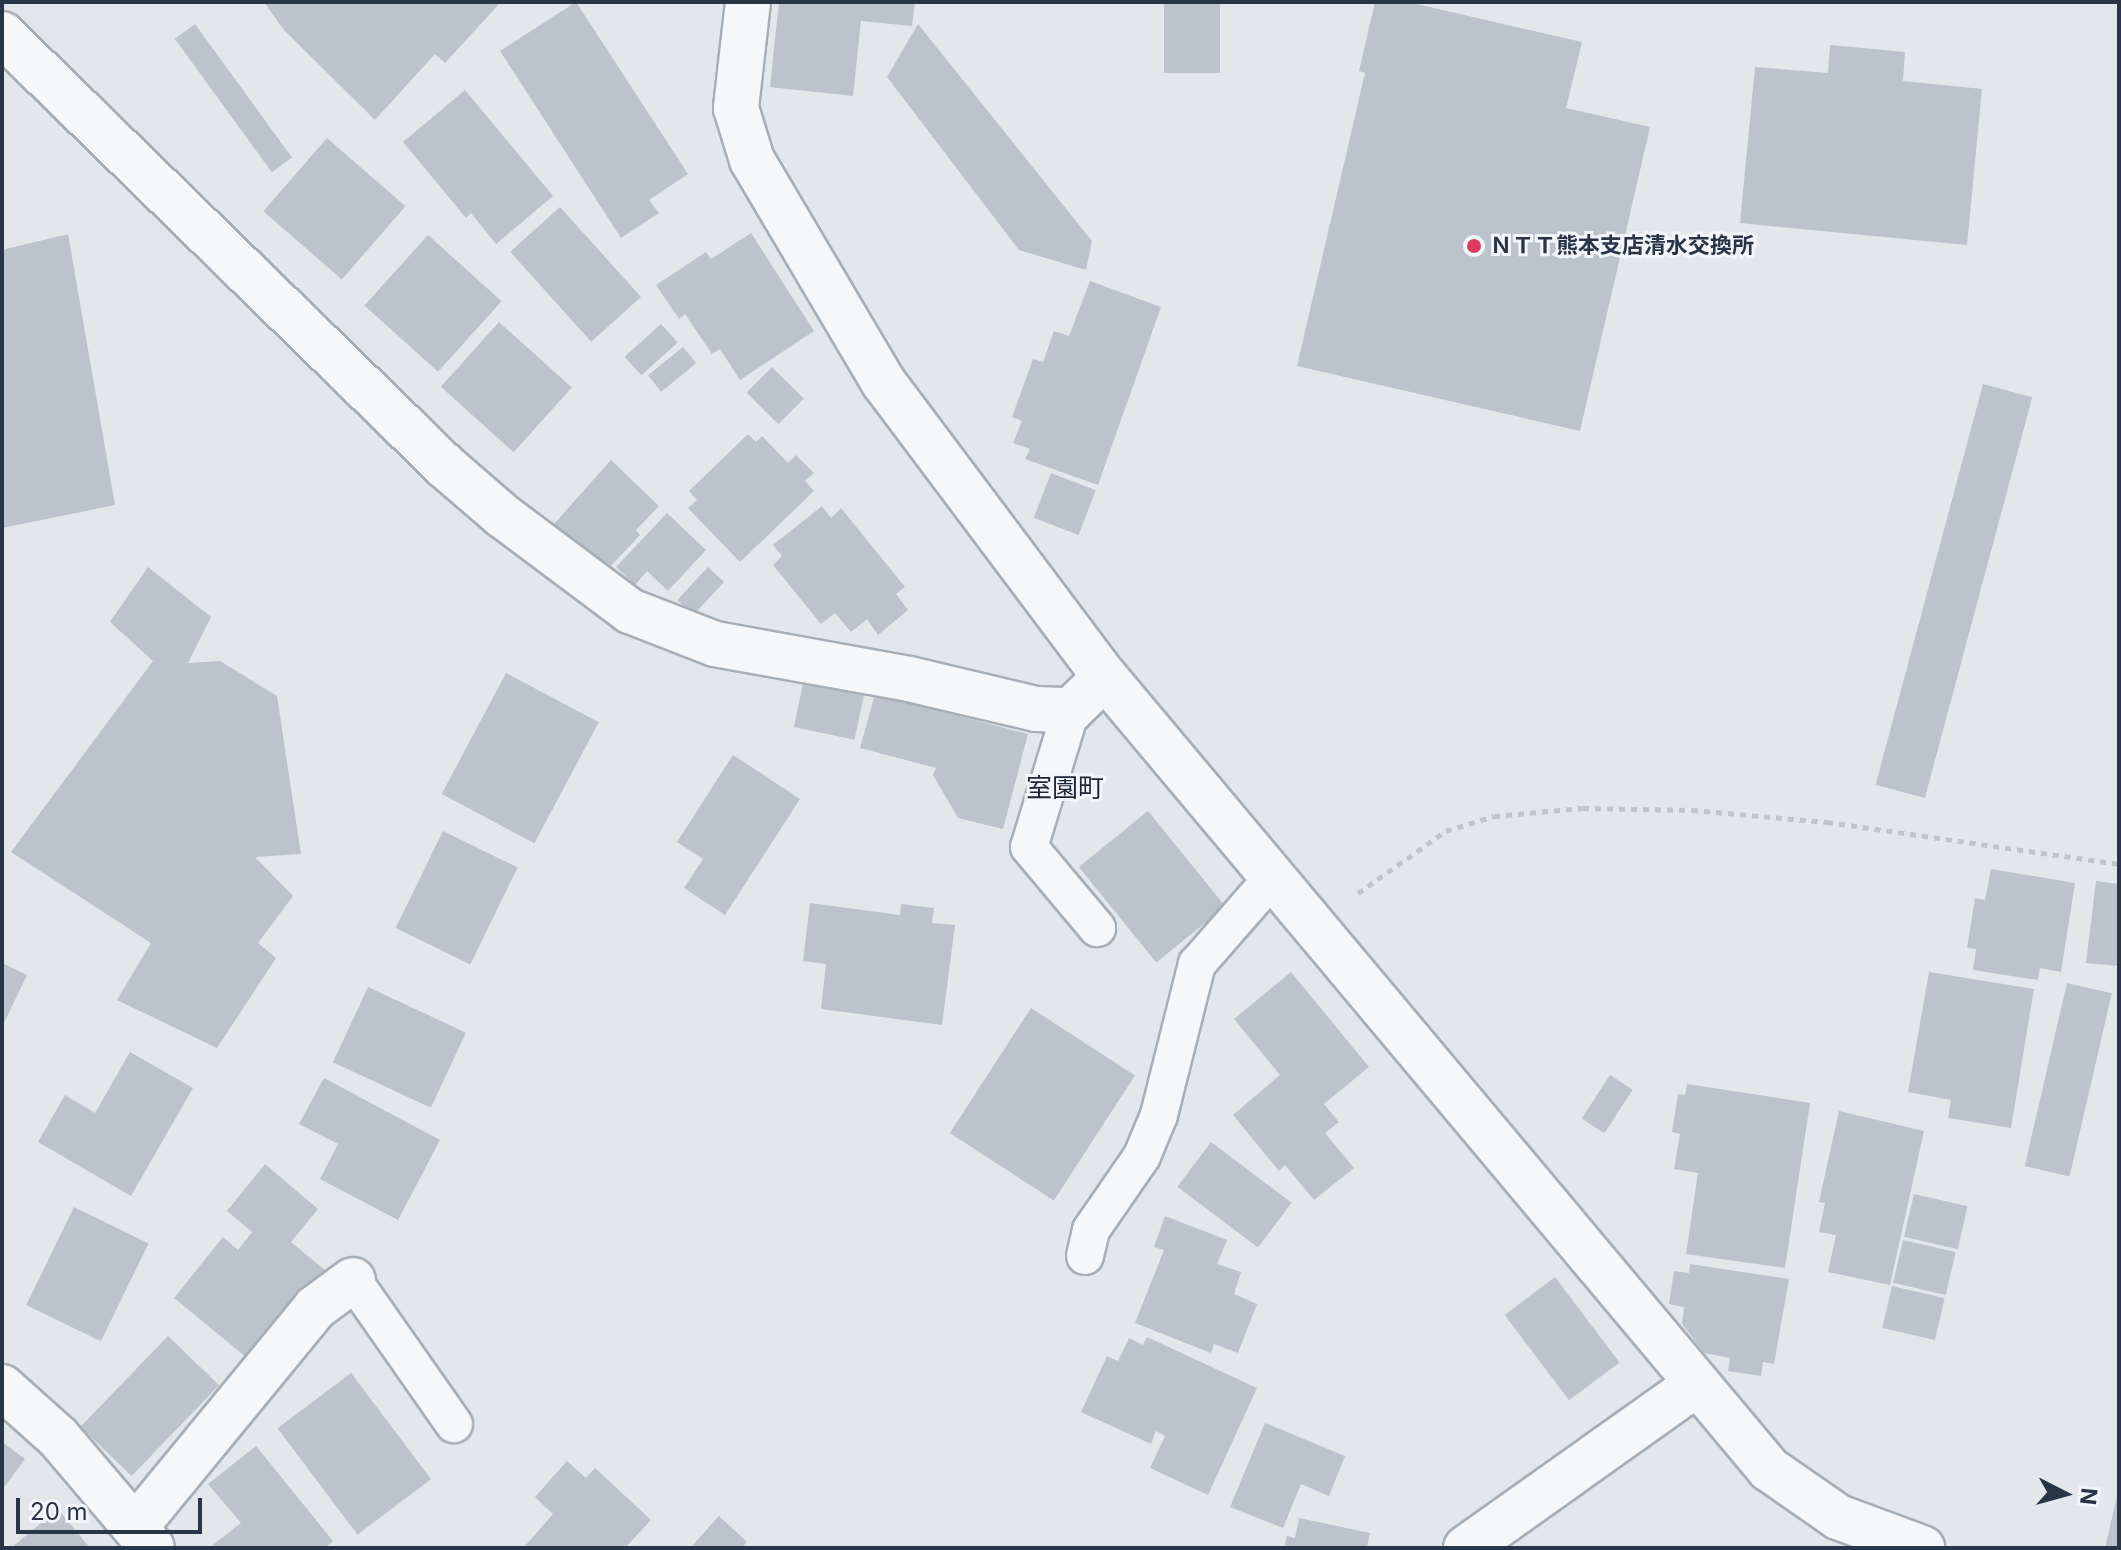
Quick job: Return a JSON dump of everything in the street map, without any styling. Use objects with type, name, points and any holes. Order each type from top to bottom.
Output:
[{"type":"street","points":[[748,2],[736,108],[752,160],[884,383],[1105,677],[1275,875],[1769,1469],[1838,1517],[1922,1548]]},
{"type":"street","points":[[2,34],[445,466],[503,516],[630,611],[715,644],[909,679],[1036,709],[1071,710],[1105,677]]},
{"type":"street","points":[[2,1387],[58,1437],[145,1537],[315,1308],[353,1280]]},
{"type":"street","points":[[1466,1548],[1697,1384]]},
{"type":"lane","points":[[1071,710],[1029,847],[1097,928]]},
{"type":"lane","points":[[1085,1256],[1091,1230],[1142,1156],[1159,1115],[1197,964],[1275,875]]},
{"type":"lane","points":[[353,1280],[454,1424]]},
{"type":"path","points":[[1317,926],[1446,831],[1494,816],[1583,808],[1692,810],[1827,822],[2119,864]]},
{"type":"building","points":[[264,2],[501,2],[445,63],[435,54],[375,120],[284,30]]},
{"type":"building","points":[[576,2],[688,174],[649,200],[659,213],[621,238],[500,51]]},
{"type":"building","points":[[779,2],[915,2],[912,26],[861,21],[853,96],[770,87]]},
{"type":"building","points":[[1164,2],[1220,2],[1220,73],[1164,73]]},
{"type":"building","name":"ＮＴＴ熊本支店清水交換所","points":[[1375,2],[1408,2],[1582,42],[1566,108],[1650,127],[1580,431],[1297,366],[1365,73],[1359,71]]},
{"type":"building","points":[[195,24],[292,157],[272,172],[175,39]]},
{"type":"building","points":[[918,24],[1092,241],[1086,270],[1019,250],[887,77]]},
{"type":"building","points":[[1830,45],[1905,52],[1903,81],[1982,89],[1967,245],[1740,223],[1755,67],[1828,73]]},
{"type":"building","points":[[465,90],[553,196],[496,244],[471,213],[466,218],[403,142]]},
{"type":"building","points":[[327,138],[405,206],[342,279],[263,211]]},
{"type":"building","points":[[560,207],[641,297],[591,342],[510,252]]},
{"type":"building","points":[[751,233],[814,331],[740,380],[720,349],[712,354],[685,314],[679,319],[656,285],[706,252],[711,259]]},
{"type":"building","points":[[68,234],[115,505],[2,528],[2,250]]},
{"type":"building","points":[[428,235],[502,301],[438,372],[364,306]]},
{"type":"building","points":[[1090,281],[1161,307],[1098,485],[1025,459],[1030,449],[1013,443],[1022,421],[1012,417],[1033,359],[1043,362],[1054,331],[1069,336]]},
{"type":"building","points":[[499,322],[572,388],[514,452],[441,387]]},
{"type":"building","points":[[661,324],[678,343],[641,375],[625,357]]},
{"type":"building","points":[[683,347],[696,363],[661,392],[648,375]]},
{"type":"building","points":[[772,367],[804,399],[778,424],[747,392]]},
{"type":"building","points":[[1983,384],[2032,397],[1925,798],[1876,785]]},
{"type":"building","points":[[748,434],[756,442],[762,436],[788,463],[796,455],[814,473],[805,481],[814,491],[740,562],[688,508],[697,500],[689,491]]},
{"type":"building","points":[[611,460],[659,506],[636,530],[640,535],[609,568],[554,524]]},
{"type":"building","points":[[1051,473],[1096,490],[1079,535],[1034,518]]},
{"type":"building","points":[[822,506],[831,518],[841,508],[905,587],[896,594],[908,610],[878,635],[867,619],[851,632],[835,613],[821,624],[773,565],[782,556],[773,545]]},
{"type":"building","points":[[667,513],[706,550],[668,591],[647,571],[635,585],[616,567]]},
{"type":"building","points":[[148,567],[211,617],[188,663],[220,661],[277,696],[301,854],[255,857],[293,896],[258,943],[276,958],[217,1048],[117,1000],[151,943],[11,852],[153,661],[110,622]]},
{"type":"building","points":[[708,567],[724,582],[693,615],[677,600]]},
{"type":"building","points":[[506,673],[599,722],[534,843],[442,794]]},
{"type":"building","points":[[804,679],[865,692],[854,740],[794,727]]},
{"type":"building","points":[[875,694],[1028,734],[1003,829],[958,818],[933,775],[936,768],[860,748]]},
{"type":"building","points":[[733,755],[800,799],[725,915],[684,888],[703,859],[677,842]]},
{"type":"building","points":[[1148,811],[1225,907],[1156,963],[1079,867]]},
{"type":"building","points":[[443,831],[518,867],[470,964],[396,928]]},
{"type":"building","points":[[1991,869],[2075,883],[2061,972],[2040,968],[2038,980],[1973,970],[1976,949],[1967,948],[1975,898],[1985,900]]},
{"type":"building","points":[[2096,881],[2119,884],[2119,966],[2086,963]]},
{"type":"building","points":[[810,903],[900,915],[901,904],[934,908],[932,923],[955,925],[942,1025],[821,1009],[826,964],[803,961]]},
{"type":"building","points":[[2,963],[27,975],[2,1027]]},
{"type":"building","points":[[1291,972],[1369,1067],[1324,1104],[1339,1122],[1325,1133],[1354,1168],[1314,1200],[1285,1165],[1279,1171],[1233,1115],[1280,1075],[1234,1019]]},
{"type":"building","points":[[1929,972],[2034,989],[2011,1128],[1948,1118],[1951,1100],[1908,1092]]},
{"type":"building","points":[[2067,983],[2112,993],[2070,1177],[2025,1166]]},
{"type":"building","points":[[368,987],[466,1033],[431,1108],[333,1062]]},
{"type":"building","points":[[1031,1008],[1135,1076],[1054,1200],[950,1133]]},
{"type":"building","points":[[130,1052],[193,1088],[131,1196],[38,1142],[65,1095],[95,1113]]},
{"type":"building","points":[[1610,1075],[1633,1090],[1604,1133],[1582,1119]]},
{"type":"building","points":[[324,1078],[440,1140],[398,1220],[320,1179],[338,1144],[299,1124]]},
{"type":"building","points":[[1687,1084],[1810,1103],[1785,1268],[1686,1254],[1698,1173],[1674,1169],[1680,1134],[1672,1132],[1678,1094],[1685,1095]]},
{"type":"building","points":[[1839,1111],[1924,1131],[1890,1285],[1828,1272],[1836,1235],[1819,1232],[1825,1203],[1819,1202]]},
{"type":"building","points":[[1211,1142],[1292,1203],[1258,1248],[1177,1187]]},
{"type":"building","points":[[265,1164],[318,1209],[291,1242],[326,1271],[252,1362],[174,1298],[223,1237],[238,1250],[252,1232],[227,1211]]},
{"type":"building","points":[[1914,1194],[1968,1206],[1958,1249],[1904,1237]]},
{"type":"building","points":[[74,1207],[149,1243],[101,1341],[26,1305]]},
{"type":"building","points":[[1165,1216],[1227,1240],[1217,1264],[1241,1272],[1234,1294],[1257,1304],[1238,1353],[1214,1344],[1211,1353],[1135,1323],[1164,1250],[1154,1247]]},
{"type":"building","points":[[1903,1240],[1956,1252],[1946,1295],[1893,1283]]},
{"type":"building","points":[[1690,1264],[1789,1279],[1774,1364],[1763,1362],[1761,1376],[1728,1371],[1730,1358],[1704,1353],[1682,1324],[1684,1307],[1669,1304],[1674,1271],[1689,1273]]},
{"type":"building","points":[[1555,1277],[1619,1362],[1569,1400],[1505,1315]]},
{"type":"building","points":[[1892,1286],[1945,1298],[1935,1340],[1882,1328]]},
{"type":"building","points":[[168,1336],[219,1385],[132,1476],[80,1427]]},
{"type":"building","points":[[1147,1337],[1257,1388],[1208,1495],[1150,1468],[1165,1436],[1156,1431],[1151,1444],[1081,1412],[1107,1356],[1118,1361],[1129,1338],[1143,1345]]},
{"type":"building","points":[[351,1373],[431,1479],[358,1535],[278,1428]]},
{"type":"building","points":[[1265,1423],[1345,1456],[1329,1496],[1301,1484],[1283,1528],[1230,1507]]},
{"type":"building","points":[[2,1442],[25,1459],[2,1490]]},
{"type":"building","points":[[256,1446],[333,1541],[325,1548],[209,1548],[241,1523],[208,1484]]},
{"type":"building","points":[[567,1461],[586,1478],[595,1468],[651,1520],[625,1548],[525,1546],[553,1514],[535,1497]]},
{"type":"building","points":[[2118,1492],[2119,1548],[2105,1548]]},
{"type":"building","points":[[58,1509],[90,1548],[11,1548]]},
{"type":"building","points":[[719,1516],[747,1542],[742,1548],[690,1548]]},
{"type":"building","points":[[1299,1518],[1370,1533],[1367,1548],[1284,1548],[1287,1536],[1295,1538]]},
{"type":"place","name":"ＮＴＴ熊本支店清水交換所","points":[[1474,246]]},
{"type":"district","name":"室園町","points":[[1065,788]]}]
